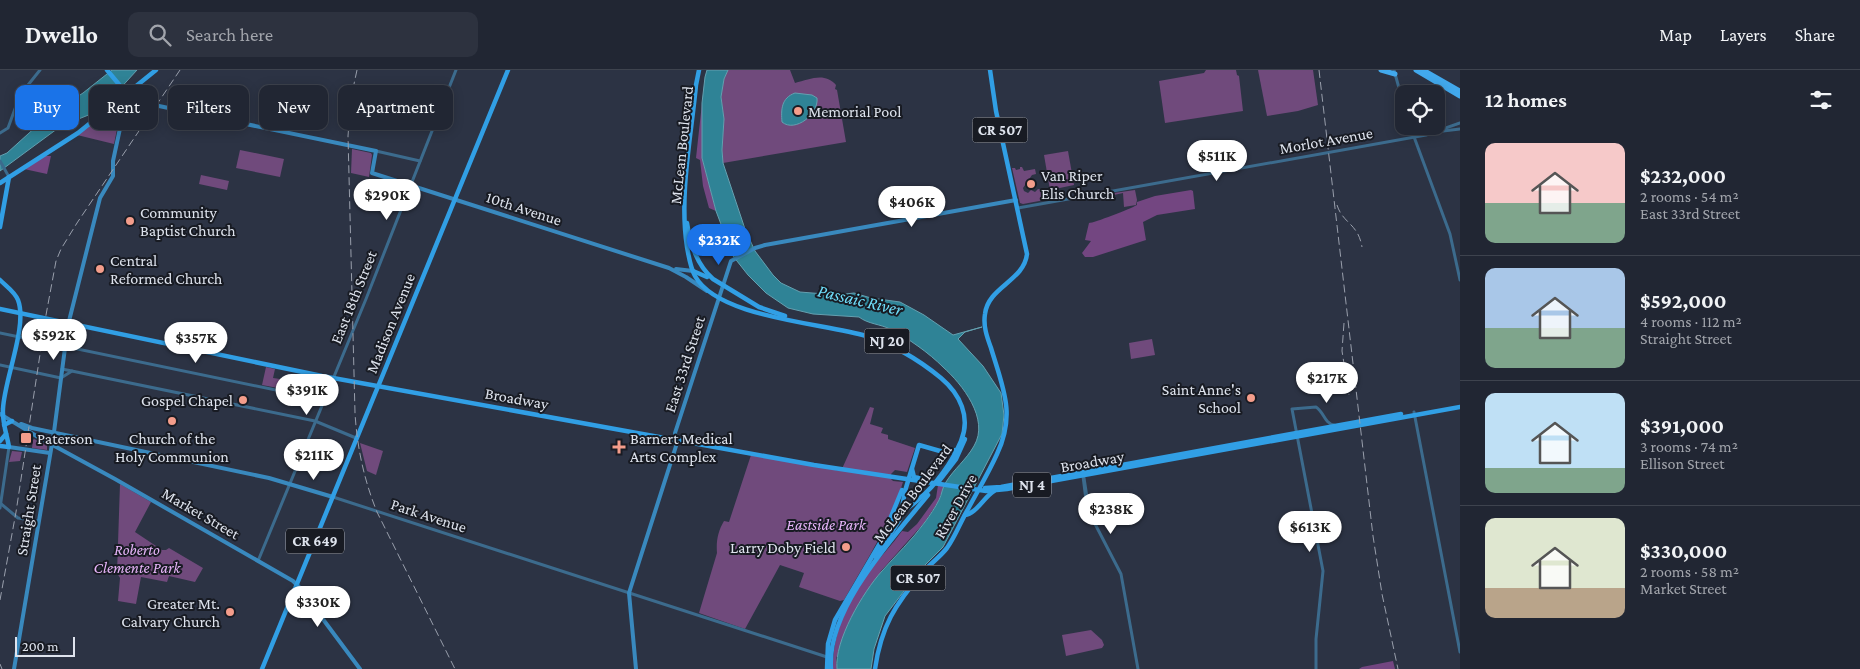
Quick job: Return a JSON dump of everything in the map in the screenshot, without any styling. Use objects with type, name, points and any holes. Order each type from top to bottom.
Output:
[{"type":"highway","points":[[1381,70],[1395,72]]},
{"type":"highway","points":[[1416,70],[1460,96]]},
{"type":"highway","points":[[1425,70],[1460,89]]},
{"type":"main road","points":[[107,70],[120,85]]},
{"type":"main road","points":[[138,85],[156,70]]},
{"type":"main road","name":"Madison Avenue","points":[[262,669],[508,70]]},
{"type":"main road","name":"McLean Boulevard","points":[[700,70],[696,85],[684,210],[690,264],[700,283],[719,298],[757,312],[867,336],[910,355],[946,382],[958,397],[964,410],[964,432],[946,467],[922,497],[895,518],[834,622],[828,644],[827,657],[829,669]]},
{"type":"main road","name":"McLean Boulevard","points":[[700,70],[687,218],[690,237],[704,271],[713,279],[764,309],[860,332],[891,343],[911,353],[935,370],[954,387],[962,399],[967,413],[967,428],[958,456],[864,576],[836,627],[829,669]]},
{"type":"main road","name":"CR 507","points":[[990,70],[997,114],[1018,208]]},
{"type":"main road","points":[[158,106],[376,151]]},
{"type":"main road","points":[[0,183],[89,124]]},
{"type":"main road","name":"Straight Street","points":[[14,669],[54,432],[69,323],[99,201],[113,176],[112,161],[119,130]]},
{"type":"main road","name":"10th Avenue","points":[[376,151],[372,173],[669,268],[693,271]]},
{"type":"main road","points":[[0,227],[9,177]]},
{"type":"main road","name":"East 33rd Street","points":[[629,593],[677,439],[675,433],[730,263],[733,259],[755,248],[1016,200]]},
{"type":"main road","name":"River Drive","points":[[875,669],[881,638],[890,615],[923,572],[946,550],[997,455],[1007,426],[1005,398],[984,321],[987,307],[997,291],[1021,271],[1026,260],[1027,248],[1018,208]]},
{"type":"main road","points":[[685,270],[689,268],[690,264]]},
{"type":"main road","name":"10th Avenue","points":[[669,268],[711,293]]},
{"type":"main road","points":[[689,279],[688,273],[693,271],[713,279]]},
{"type":"main road","points":[[0,280],[15,295],[19,303],[20,313],[19,327],[1,414],[8,447]]},
{"type":"main road","points":[[719,298],[748,307],[751,306],[750,301]]},
{"type":"main road","points":[[0,309],[69,323]]},
{"type":"main road","points":[[19,327],[24,317],[30,315]]},
{"type":"main road","name":"Broadway","points":[[69,323],[333,377],[697,442],[814,465],[996,491],[1460,406]]},
{"type":"main road","name":"Market Street","points":[[1,414],[38,437],[297,584],[360,669]]},
{"type":"main road","name":"Broadway","points":[[1297,435],[1340,425],[1414,414]]},
{"type":"main road","points":[[4,426],[16,423]]},
{"type":"main road","name":"Park Avenue","points":[[16,423],[290,483],[333,497]]},
{"type":"main road","points":[[0,441],[6,434]]},
{"type":"main road","points":[[864,576],[900,519],[904,491],[919,445],[951,452],[959,445]]},
{"type":"main road","points":[[0,446],[50,452]]},
{"type":"main road","points":[[936,450],[946,457],[946,467]]},
{"type":"main road","points":[[912,467],[912,475],[926,481]]},
{"type":"main road","name":"Broadway","points":[[982,489],[1082,474]]},
{"type":"main road","points":[[875,550],[896,508],[903,487],[902,480],[892,475]]},
{"type":"main road","points":[[904,491],[912,483],[926,481]]},
{"type":"main road","points":[[982,489],[986,492],[985,497]]},
{"type":"main road","points":[[965,515],[971,514],[985,497],[996,491]]},
{"type":"main road","points":[[629,593],[636,669]]},
{"type":"street","points":[[0,133],[8,128],[18,98],[40,70]]},
{"type":"street","name":"East 18th Street","points":[[258,561],[366,300],[456,70]]},
{"type":"street","points":[[1395,72],[1398,85]]},
{"type":"street","name":"Morlot Avenue","points":[[1445,129],[1460,123]]},
{"type":"street","points":[[1445,131],[1460,129]]},
{"type":"street","name":"Morlot Avenue","points":[[1018,208],[1422,135]]},
{"type":"street","points":[[1413,137],[1450,234],[1460,280]]},
{"type":"street","points":[[376,151],[420,160]]},
{"type":"street","points":[[0,161],[9,177]]},
{"type":"street","points":[[0,333],[324,400]]},
{"type":"street","points":[[0,365],[61,378],[73,371]]},
{"type":"street","points":[[62,369],[315,421],[356,438]]},
{"type":"street","points":[[1316,669],[1316,640],[1323,571],[1292,409],[1316,406],[1328,423],[1340,425]]},
{"type":"street","points":[[1414,414],[1460,652]]},
{"type":"street","points":[[0,508],[8,447]]},
{"type":"street","points":[[1082,474],[1083,487],[1092,520],[1121,574],[1138,669]]},
{"type":"street","name":"Park Avenue","points":[[333,497],[827,657]]},
{"type":"street","points":[[0,503],[18,518],[38,521]]},
{"type":"green space","points":[[728,70],[790,70],[795,83],[812,78],[832,81],[836,85],[835,89],[837,90],[846,142],[723,163],[724,119],[721,97],[724,79]]},
{"type":"green space","points":[[1206,70],[1236,70],[1239,76],[1243,111],[1165,123],[1159,81],[1204,73]]},
{"type":"green space","points":[[1258,70],[1313,70],[1318,105],[1298,111],[1267,116]]},
{"type":"green space","points":[[89,126],[89,130],[117,130],[114,144],[77,135]]},
{"type":"green space","points":[[352,149],[371,153],[369,177],[351,173]]},
{"type":"green space","points":[[240,150],[284,159],[280,177],[236,168]]},
{"type":"green space","points":[[1068,151],[1074,185],[1050,190],[1044,155]]},
{"type":"green space","points":[[1020,167],[1024,171],[1035,169],[1036,174],[1032,175],[1023,188],[1024,191],[1028,193],[1031,190],[1035,192],[1038,189],[1049,191],[1050,199],[1020,203],[1012,168],[1016,170],[1020,169]]},
{"type":"green space","points":[[201,175],[229,181],[227,190],[199,184]]},
{"type":"green space","points":[[1135,190],[1136,205],[1124,207],[1123,193],[1114,195],[1114,193]]},
{"type":"green space","points":[[928,198],[931,212],[922,214],[919,200]]},
{"type":"green space","points":[[201,328],[222,333],[218,351],[196,346]]},
{"type":"green space","points":[[1152,339],[1155,355],[1131,359],[1129,343]]},
{"type":"green space","points":[[266,367],[275,369],[273,378],[280,379],[278,388],[262,385]]},
{"type":"green space","name":"Eastside Park","points":[[870,407],[874,408],[870,424],[883,428],[881,433],[888,435],[888,439],[915,448],[907,472],[895,470],[891,474],[893,481],[903,482],[898,498],[877,542],[844,600],[840,601],[799,587],[804,573],[780,565],[745,629],[699,613],[717,553],[719,532],[724,521],[729,522],[751,455],[841,471]]},
{"type":"green space","points":[[34,439],[47,445],[47,450],[32,448]]},
{"type":"green space","points":[[360,443],[383,451],[376,475],[367,471]]},
{"type":"green space","points":[[12,451],[22,452],[20,461],[9,462]]},
{"type":"green space","name":"Roberto Clemente Park","points":[[120,484],[151,502],[135,532],[162,550],[169,548],[203,568],[195,582],[169,576],[167,582],[141,577],[136,604],[118,601],[120,578],[117,573]]},
{"type":"green space","points":[[1091,630],[1102,640],[1104,645],[1102,648],[1066,656],[1062,635]]},
{"type":"shaded area","points":[[702,103],[702,158],[716,211],[709,208],[703,186],[700,160],[696,158]]},
{"type":"shaded area","points":[[45,156],[51,156],[47,174],[24,169]]},
{"type":"shaded area","points":[[1193,191],[1195,209],[1157,215],[1143,222],[1146,240],[1093,257],[1085,257],[1082,253],[1091,241],[1085,240],[1089,223],[1120,212],[1137,205],[1137,202],[1155,196]]},
{"type":"shaded area","points":[[938,485],[944,486],[938,502],[924,523],[881,571],[836,658],[837,669],[833,669],[835,642],[843,616],[855,592],[870,570],[902,531],[908,532],[917,524],[936,498]]},
{"type":"shaded area","points":[[1393,661],[1395,669],[1359,669],[1362,667]]},
{"type":"water","points":[[112,70],[137,70],[123,85],[93,85]]},
{"type":"water","name":"Passaic River","points":[[707,70],[728,70],[724,79],[721,97],[724,119],[723,163],[745,229],[755,251],[773,275],[781,283],[800,292],[837,295],[854,293],[871,298],[900,302],[924,315],[953,335],[982,327],[965,332],[958,339],[983,366],[1001,393],[1004,415],[1002,434],[943,547],[920,570],[885,616],[874,649],[871,669],[837,669],[837,658],[845,631],[851,617],[874,580],[925,522],[940,498],[946,482],[974,446],[978,436],[979,425],[976,414],[965,392],[950,374],[911,341],[890,329],[859,317],[813,314],[788,308],[766,293],[733,256],[716,211],[702,158],[702,103]]},
{"type":"water","points":[[89,88],[89,115],[79,119],[79,96]]},
{"type":"water","name":"Memorial Pool","points":[[795,93],[812,95],[817,98],[817,104],[810,116],[805,120],[793,125],[787,125],[782,122],[784,101]]},
{"type":"water","points":[[32,130],[56,130],[0,171],[0,156],[7,153]]},
{"type":"railway","points":[[0,600],[56,261],[77,223],[180,70]]},
{"type":"railway","points":[[357,70],[351,98],[348,136],[355,413],[359,451],[368,488],[377,512],[455,669]]},
{"type":"railway","points":[[1319,70],[1373,536],[1382,594],[1398,669]]},
{"type":"railway","points":[[1337,205],[1343,216],[1357,233],[1362,247]]},
{"type":"railway","points":[[1344,323],[1342,351],[1349,395]]},
{"type":"railway","points":[[0,664],[2,669]]},
{"type":"place","name":"Memorial Pool","points":[[798,111]]},
{"type":"place","name":"Van Riper Elis Church","points":[[1031,184]]},
{"type":"place","name":"Community Baptist Church","points":[[130,221]]},
{"type":"place","name":"Central Reformed Church","points":[[100,269]]},
{"type":"place","name":"Saint Anne's School","points":[[1251,398]]},
{"type":"place","name":"Gospel Chapel","points":[[243,400]]},
{"type":"place","name":"Church of the Holy Communion","points":[[172,421]]},
{"type":"place","name":"Paterson","points":[[26,438]]},
{"type":"place","name":"Barnert Medical Arts Complex","points":[[619,447]]},
{"type":"place","name":"Larry Doby Field","points":[[846,547]]},
{"type":"place","name":"Greater Mt. Calvary Church","points":[[230,612]]}]
